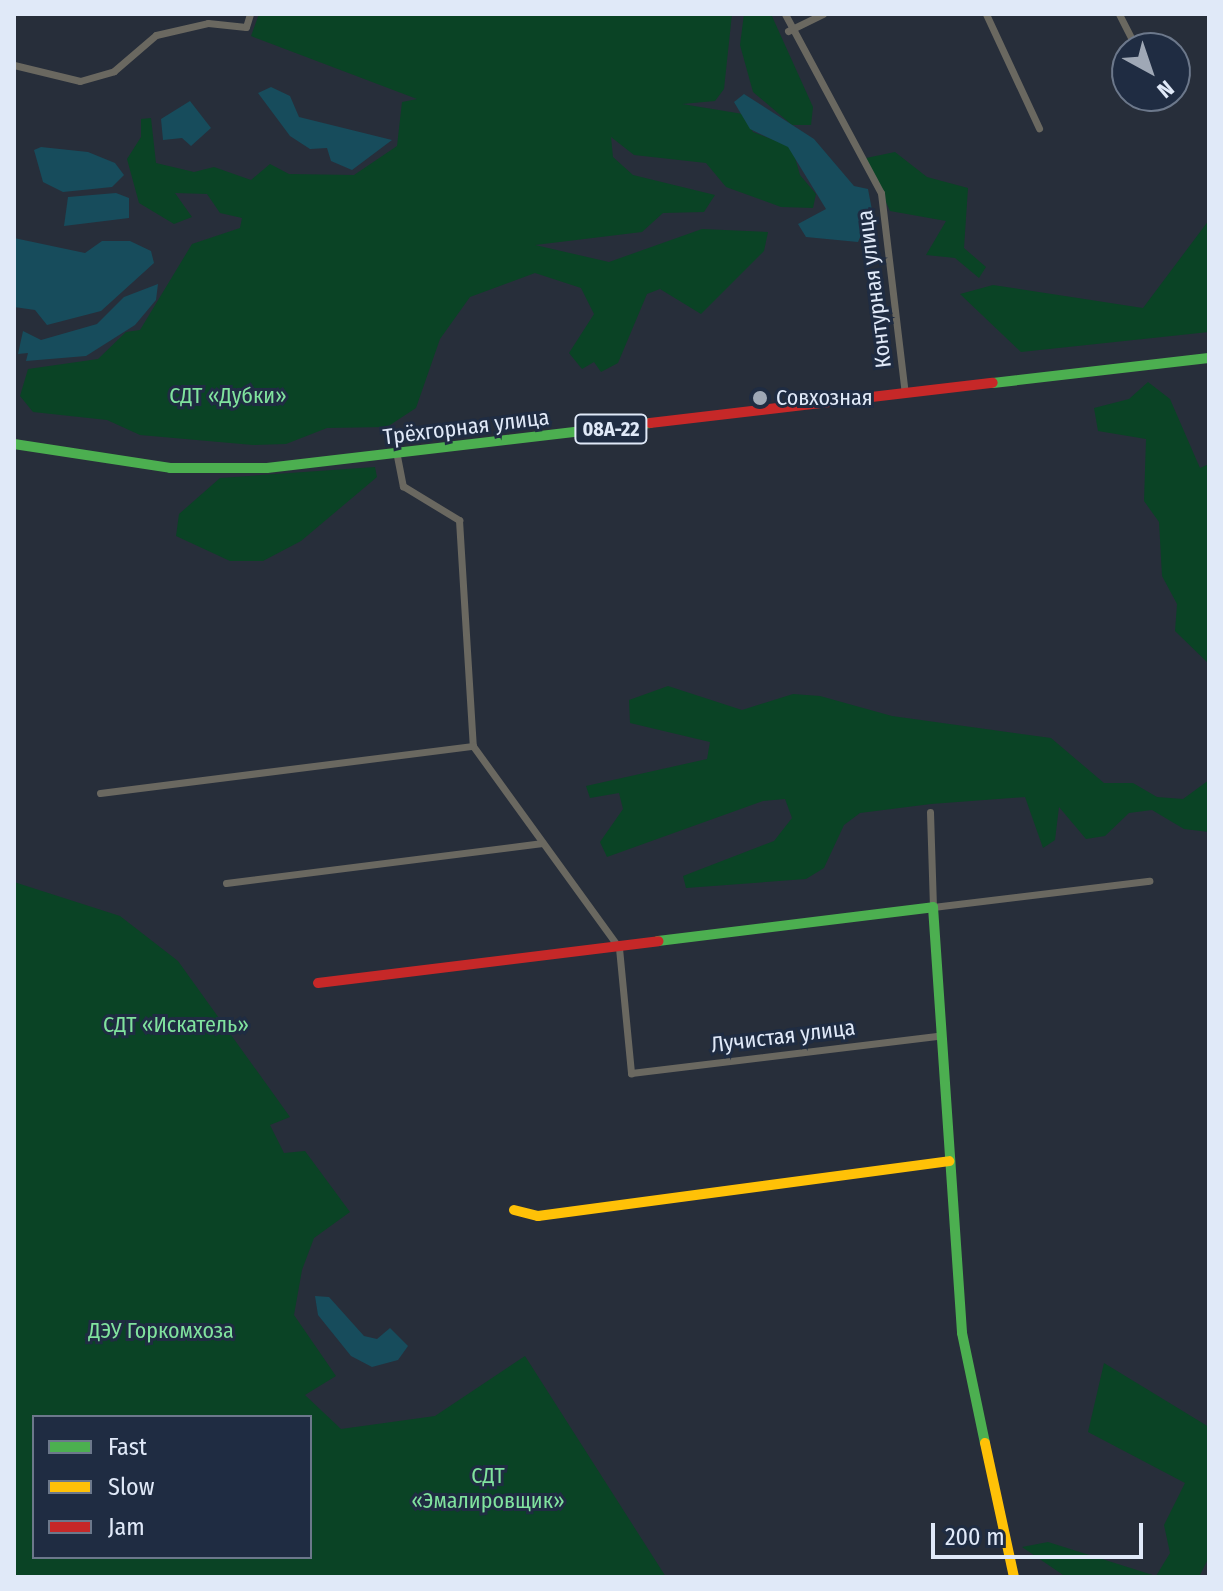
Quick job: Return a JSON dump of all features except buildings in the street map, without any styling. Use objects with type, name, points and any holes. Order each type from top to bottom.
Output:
[{"type":"main road","name":"Трёхгорная улица","points":[[14,444],[170,468],[397,456],[1209,358]]},
{"type":"main road","points":[[318,983],[933,907],[939,1036],[962,1333],[1014,1577]]},
{"type":"main road","points":[[514,1210],[538,1216],[949,1161]]},
{"type":"street","points":[[14,65],[80,81],[114,71],[156,35],[208,23],[246,27],[250,14]]},
{"type":"street","name":"Контурная улица","points":[[785,14],[788,31],[881,193],[905,393]]},
{"type":"street","points":[[788,31],[823,14]]},
{"type":"street","points":[[986,14],[1039,128]]},
{"type":"street","points":[[1119,14],[1128,32]]},
{"type":"street","points":[[397,456],[403,486],[450,510],[460,526],[473,746],[619,948]]},
{"type":"street","points":[[100,793],[473,746]]},
{"type":"street","points":[[930,812],[933,907],[1149,881]]},
{"type":"street","points":[[226,883],[542,843]]},
{"type":"street","name":"Лучистая улица","points":[[619,948],[631,1073],[939,1036]]},
{"type":"green space","name":"СДТ «Дубки»","points":[[259,14],[732,14],[724,89],[715,101],[682,104],[743,114],[753,132],[792,147],[800,175],[816,194],[813,208],[781,207],[726,187],[706,163],[634,155],[611,137],[613,157],[633,175],[715,195],[704,212],[663,213],[642,232],[535,245],[609,262],[702,229],[768,232],[764,251],[701,314],[660,289],[647,294],[618,363],[601,372],[594,362],[582,369],[569,353],[594,314],[581,288],[535,273],[470,297],[440,339],[416,408],[387,427],[327,428],[286,444],[253,445],[140,435],[107,420],[33,412],[20,396],[28,369],[98,359],[126,332],[140,330],[192,244],[240,228],[242,218],[220,213],[207,194],[175,193],[192,217],[174,224],[139,203],[127,159],[141,137],[141,119],[151,118],[156,163],[194,172],[214,167],[251,180],[270,164],[289,174],[354,175],[397,146],[402,102],[417,99],[251,36]]},
{"type":"green space","points":[[744,14],[771,14],[813,107],[811,125],[792,125],[753,92],[740,45]]},
{"type":"green space","points":[[895,152],[927,177],[968,188],[964,248],[986,267],[979,278],[955,258],[926,255],[946,221],[890,211],[866,158]]},
{"type":"green space","points":[[1209,220],[1209,332],[1021,352],[960,294],[993,285],[1143,308]]},
{"type":"green space","points":[[1148,382],[1170,399],[1200,468],[1209,464],[1209,664],[1175,631],[1177,604],[1162,576],[1159,522],[1144,501],[1146,439],[1098,431],[1094,408],[1129,399]]},
{"type":"green space","points":[[375,467],[377,477],[301,541],[263,561],[230,561],[176,536],[179,514],[220,478]]},
{"type":"green space","points":[[668,686],[742,710],[793,694],[820,696],[892,716],[1051,738],[1104,783],[1133,783],[1157,797],[1183,799],[1209,780],[1209,832],[1184,829],[1152,810],[1129,813],[1105,836],[1086,839],[1059,807],[1055,840],[1043,848],[1025,797],[931,804],[860,813],[844,825],[824,868],[806,879],[686,888],[683,876],[774,841],[792,818],[785,799],[763,801],[607,857],[600,842],[623,809],[619,793],[590,798],[586,786],[707,759],[710,742],[630,723],[629,700]]},
{"type":"green space","points":[[14,882],[120,916],[178,961],[290,1117],[270,1125],[284,1153],[305,1151],[350,1212],[314,1238],[302,1270],[294,1315],[336,1376],[305,1395],[341,1429],[435,1416],[525,1356],[666,1577],[14,1577]]},
{"type":"green space","points":[[1104,1363],[1209,1427],[1209,1557],[1199,1577],[1066,1577],[1022,1547],[1048,1542],[1156,1576],[1170,1553],[1164,1525],[1185,1483],[1088,1432]]},
{"type":"water","points":[[271,87],[290,96],[299,117],[392,140],[352,170],[331,161],[327,148],[310,149],[290,136],[258,93]]},
{"type":"water","points":[[744,94],[814,139],[854,186],[868,189],[872,210],[858,242],[806,237],[798,224],[826,209],[788,147],[750,129],[734,102]]},
{"type":"water","points":[[190,101],[211,128],[191,146],[182,138],[163,140],[161,119]]},
{"type":"water","points":[[41,147],[88,152],[115,163],[124,175],[112,187],[63,192],[43,182],[34,150]]},
{"type":"water","points":[[116,193],[129,198],[129,218],[64,226],[68,197]]},
{"type":"water","points":[[14,238],[85,253],[102,241],[130,241],[151,251],[154,263],[101,311],[47,325],[35,310],[14,307]]},
{"type":"water","points":[[158,284],[156,300],[135,325],[86,356],[26,361],[28,353],[18,354],[23,331],[41,340],[97,324],[124,297]]},
{"type":"water","points":[[315,1296],[329,1297],[364,1336],[377,1339],[390,1328],[408,1346],[398,1360],[372,1367],[351,1356],[318,1315]]},
{"type":"traffic: fast","points":[[993,383],[1209,358]]},
{"type":"traffic: fast","points":[[14,444],[170,468],[267,468],[650,423]]},
{"type":"traffic: fast","points":[[658,941],[933,907],[962,1333],[985,1443]]},
{"type":"traffic: slow","points":[[514,1210],[538,1216],[949,1161]]},
{"type":"traffic: slow","points":[[985,1443],[1014,1577]]},
{"type":"traffic: jam","points":[[650,423],[993,383]]},
{"type":"traffic: jam","points":[[318,983],[658,941]]},
{"type":"place","name":"Совхозная","points":[[760,398]]},
{"type":"park label","name":"СДТ «Искатель»","points":[[176,1025]]},
{"type":"park label","name":"ДЭУ Горкомхоза","points":[[161,1331]]},
{"type":"park label","name":"СДТ «Эмалировщик»","points":[[488,1488]]}]
